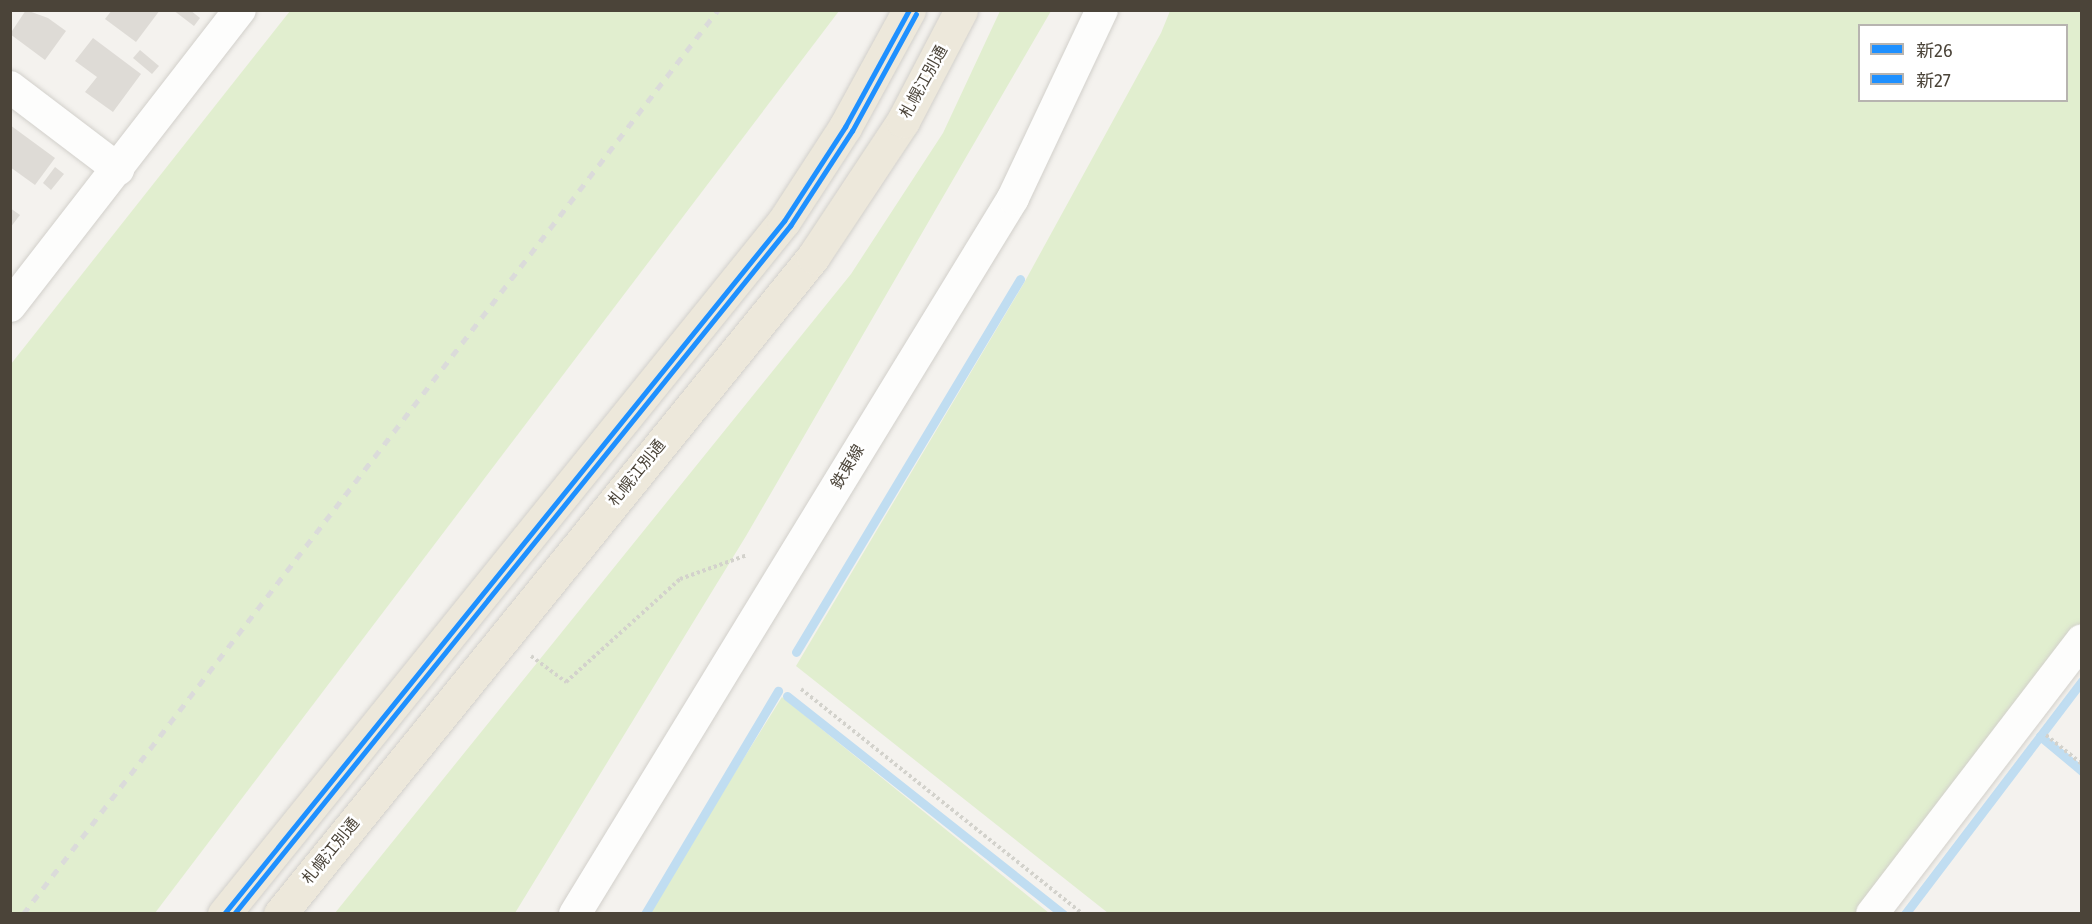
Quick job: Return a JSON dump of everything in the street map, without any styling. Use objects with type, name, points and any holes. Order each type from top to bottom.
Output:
[{"type":"highway","points":[[224,914],[784,221],[845,128],[909,10]]},
{"type":"highway","name":"札幌江別通","points":[[280,914],[813,257],[903,122],[960,10]]},
{"type":"street","points":[[10,306],[240,10]]},
{"type":"street","name":"鉄東線","points":[[574,914],[1013,198],[1102,10]]},
{"type":"street","points":[[10,87],[118,169]]},
{"type":"street","points":[[1872,914],[2082,640]]},
{"type":"path","points":[[525,652],[566,682],[680,579],[747,555]]},
{"type":"path","points":[[801,689],[1083,914]]},
{"type":"path","points":[[2022,716],[2082,764]]},
{"type":"green space","points":[[290,11],[839,11],[155,913],[11,913],[11,364]]},
{"type":"green space","points":[[1000,11],[1051,11],[746,536],[515,913],[335,913],[851,274],[943,133]]},
{"type":"green space","points":[[1170,11],[2081,11],[2081,634],[1867,913],[1108,913],[796,666],[1024,283],[1161,33]]},
{"type":"green space","points":[[782,697],[1049,913],[647,913]]},
{"type":"building","points":[[26,10],[48,18],[66,31],[45,60],[10,34]]},
{"type":"building","points":[[112,10],[160,10],[136,42],[105,19]]},
{"type":"building","points":[[173,10],[190,10],[200,18],[194,26]]},
{"type":"building","points":[[93,38],[141,74],[113,112],[85,92],[97,77],[75,61]]},
{"type":"building","points":[[140,50],[159,66],[152,74],[133,58]]},
{"type":"building","points":[[10,125],[55,158],[35,185],[10,167]]},
{"type":"building","points":[[55,167],[64,174],[51,190],[43,183]]},
{"type":"building","points":[[10,208],[20,215],[10,228]]},
{"type":"waterway","points":[[796,652],[1020,279]]},
{"type":"waterway","points":[[1905,914],[2082,681]]},
{"type":"waterway","points":[[645,914],[778,691]]},
{"type":"waterway","points":[[787,696],[1063,914]]},
{"type":"waterway","points":[[2040,736],[2082,771]]},
{"type":"railway","points":[[23,914],[718,10]]},
{"type":"transit line","name":"新26","points":[[224,914],[784,221],[845,127],[909,10]]},
{"type":"transit line","name":"新27","points":[[234,914],[790,226],[852,131],[916,14]]}]
